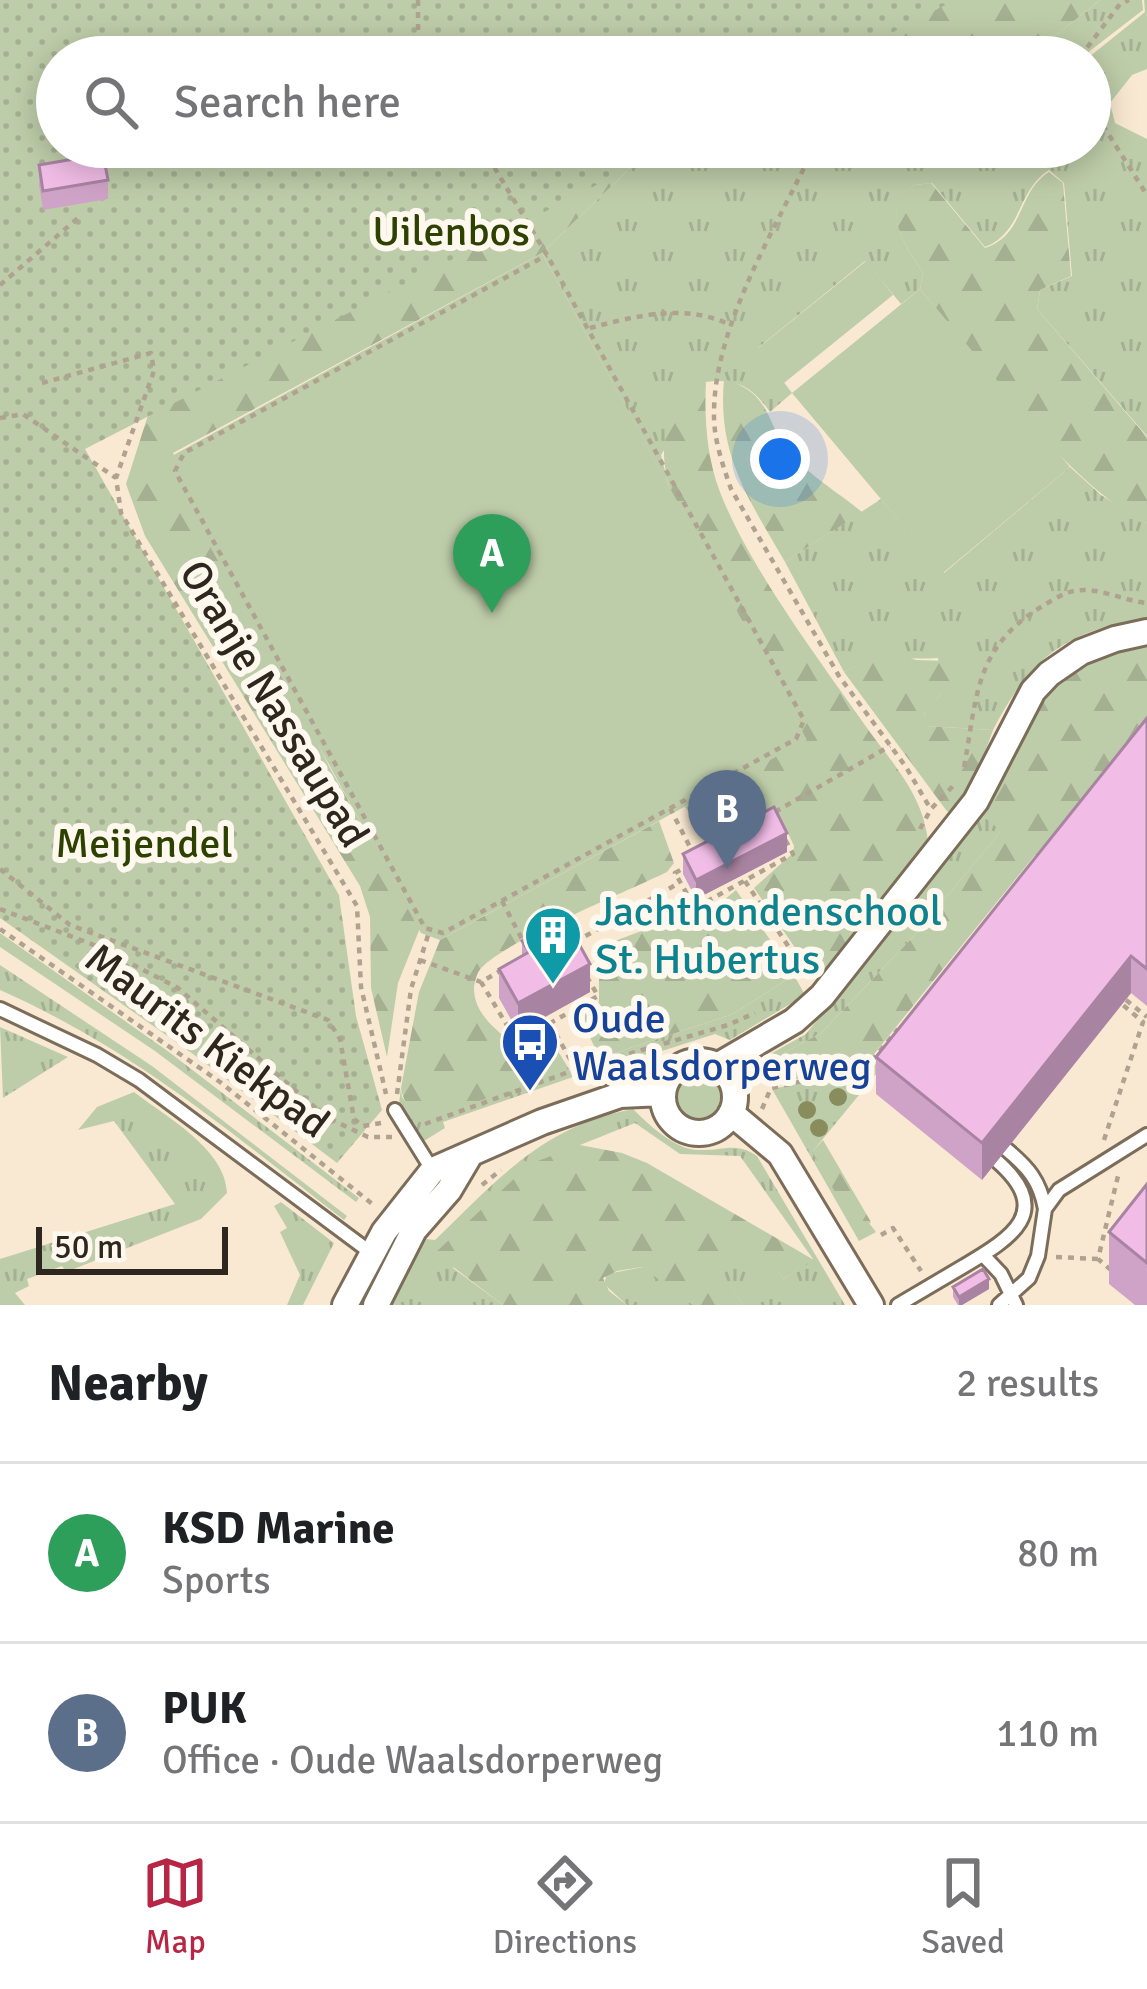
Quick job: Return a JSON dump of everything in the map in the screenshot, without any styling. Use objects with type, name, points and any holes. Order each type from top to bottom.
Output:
[{"type":"street","points":[[717,1066],[794,1021],[822,996],[950,838],[984,788],[1022,706],[1048,674],[1099,643],[1147,632]]},
{"type":"street","points":[[694,1061],[717,1066],[731,1082],[731,1113],[716,1129],[694,1132],[674,1123],[663,1093],[673,1072],[694,1061]]},
{"type":"street","points":[[345,1305],[371,1253],[441,1180],[469,1158],[502,1138],[620,1095],[663,1093]]},
{"type":"street","points":[[731,1113],[781,1154],[871,1305]]},
{"type":"street","points":[[376,1305],[441,1180]]},
{"type":"lane","points":[[0,1009],[139,1079],[394,1268]]},
{"type":"lane","points":[[401,1121],[441,1180]]},
{"type":"lane","points":[[1045,1209],[1059,1190],[1147,1135]]},
{"type":"lane","points":[[898,1305],[1005,1242],[1019,1225],[1024,1211],[1021,1190],[1001,1155],[1022,1162],[1041,1186],[1045,1209],[1038,1256],[1029,1278],[1014,1300],[999,1305]]},
{"type":"lane","points":[[1021,1190],[1045,1209]]},
{"type":"lane","points":[[983,1255],[1014,1300]]},
{"type":"path","points":[[418,0],[418,36]]},
{"type":"path","points":[[1096,36],[1120,4],[1129,0]]},
{"type":"path","points":[[1111,134],[1147,195]]},
{"type":"path","points":[[495,168],[547,256],[588,329],[804,720],[796,739],[442,933],[425,928],[175,471],[184,453],[547,256]]},
{"type":"path","points":[[804,168],[730,325],[714,416],[722,462],[731,489],[839,676],[950,838]]},
{"type":"path","points":[[0,285],[78,218]]},
{"type":"path","points":[[588,329],[636,316],[682,314],[715,317],[730,325]]},
{"type":"path","points":[[0,418],[23,414],[116,478],[154,371],[151,353],[42,383]]},
{"type":"path","name":"Oranje Nassaupad","points":[[116,478],[122,513],[357,906],[361,987],[383,1087],[401,1121]]},
{"type":"path","points":[[963,772],[971,709],[990,658],[1020,620],[1072,591],[1097,591],[1147,603]]},
{"type":"path","points":[[774,819],[675,873],[695,908],[794,854],[774,813],[890,746]]},
{"type":"path","points":[[911,844],[931,809],[957,783]]},
{"type":"path","points":[[670,808],[698,861]]},
{"type":"path","points":[[0,869],[70,925],[328,1020],[340,1039],[357,1123],[401,1121],[728,1025],[763,1009]]},
{"type":"path","points":[[745,881],[811,980],[820,971]]},
{"type":"path","points":[[570,945],[680,882]]},
{"type":"path","points":[[502,901],[530,955]]},
{"type":"path","points":[[0,909],[99,946],[178,988],[326,1117],[368,1137],[391,1137],[401,1121],[411,989],[430,929]]},
{"type":"path","name":"Maurits Kiekpad","points":[[0,928],[202,1069],[375,1206]]},
{"type":"path","points":[[420,960],[481,982],[517,1042],[598,996],[563,935],[481,982]]},
{"type":"path","points":[[1126,1000],[1147,1017]]},
{"type":"path","points":[[754,1129],[771,1088],[817,1078],[860,1076],[905,1020]]},
{"type":"path","points":[[550,1023],[592,1105]]},
{"type":"path","points":[[880,1235],[893,1228],[921,1271],[936,1268]]},
{"type":"green space","name":"Meijendel","points":[[0,0],[955,0],[886,36],[36,36],[36,168],[629,168],[85,449],[339,895],[356,1016],[382,1110],[337,1163],[0,918]]},
{"type":"green space","points":[[772,0],[1100,0],[1055,36],[790,36]]},
{"type":"green space","points":[[1100,0],[1142,0],[1143,10],[1109,36],[1055,36]]},
{"type":"green space","points":[[1147,0],[1147,69],[1132,75],[1111,102],[1111,39],[1145,12]]},
{"type":"green space","points":[[1111,107],[1115,123],[1147,139],[1147,436],[1037,309],[1040,290],[1072,276],[1064,183],[1049,170],[1031,188],[1007,231],[985,247],[932,183],[915,185],[900,194],[898,226],[923,273],[920,289],[901,304],[865,261],[758,348],[792,393],[770,412],[743,386],[706,382],[661,455],[669,487],[542,253],[630,168],[1111,168]]},
{"type":"green space","name":"Uilenbos","points":[[612,168],[630,168],[542,253],[173,453],[330,768],[420,928],[398,983],[387,1057],[371,988],[370,917],[360,886],[145,536],[126,484],[150,409]]},
{"type":"green space","points":[[1049,172],[1063,183],[1071,276],[1040,290],[1037,309],[1147,437],[1147,523],[1087,481],[996,383],[920,289],[923,273],[898,226],[899,194],[931,183],[985,248],[1007,233],[1031,190]]},
{"type":"green space","points":[[542,253],[807,740],[440,940],[421,933],[171,475],[168,458]]},
{"type":"green space","points":[[866,261],[893,295],[784,383],[757,349]]},
{"type":"green space","points":[[920,289],[1070,467],[943,573],[792,393]]},
{"type":"green space","points":[[724,379],[752,393],[793,456],[862,512],[785,562],[738,476],[726,431]]},
{"type":"green space","points":[[706,382],[709,452],[733,521],[787,613],[905,781],[925,824],[928,841],[818,981],[754,888],[793,853],[781,818],[764,817],[721,841],[709,838],[685,807],[806,739],[669,487],[664,454],[668,428]]},
{"type":"green space","points":[[1070,467],[1101,495],[1147,523],[1147,618],[1094,631],[1054,652],[1022,684],[993,730],[925,726],[924,710],[942,694],[938,658],[881,659],[844,672],[785,562],[881,499],[944,573]]},
{"type":"green space","points":[[1147,646],[1147,727],[1041,858],[1035,855],[862,1069],[841,1077],[779,1076],[767,1062],[821,1033],[912,938],[1001,831],[983,816],[1040,707],[1057,687],[1079,669]]},
{"type":"green space","points":[[902,655],[916,660],[978,662],[967,695],[942,694],[924,711],[926,726],[993,730],[976,777],[953,815],[844,672],[865,661]]},
{"type":"green space","points":[[983,816],[1002,830],[912,938],[821,1033],[767,1062],[779,1076],[813,1076],[770,1085],[756,1062],[806,1034]]},
{"type":"green space","points":[[659,821],[674,863],[667,872],[510,947],[477,974],[475,998],[488,1021],[516,1046],[545,1030],[569,1069],[454,1108],[424,1113],[411,1108],[401,1088],[419,992],[440,940]]},
{"type":"green space","points":[[1039,857],[1048,865],[813,1151],[876,1232],[859,1241],[772,1089],[817,1080],[852,1081],[868,1071]]},
{"type":"green space","points":[[736,890],[794,975],[733,1014],[600,1058],[580,1017],[599,1002],[599,953],[604,945],[724,900]]},
{"type":"green space","points":[[0,933],[169,1052],[359,1198],[356,1202],[155,1051],[0,947]]},
{"type":"green space","points":[[0,965],[152,1066],[347,1216],[344,1220],[137,1065],[0,990]]},
{"type":"green space","points":[[794,975],[805,995],[730,1040],[715,1034],[606,1069],[600,1058],[733,1014]]},
{"type":"green space","points":[[0,1027],[68,1057],[3,1098]]},
{"type":"green space","points":[[569,1069],[573,1077],[443,1122],[445,1128],[424,1141],[399,1104],[401,1088],[411,1108],[434,1112]]},
{"type":"green space","points":[[698,1075],[714,1081],[720,1097],[714,1113],[698,1119],[682,1113],[676,1097],[682,1081]]},
{"type":"green space","points":[[134,1092],[205,1148],[224,1177],[227,1193],[201,1219],[66,1272],[62,1266],[27,1279],[29,1286],[15,1293],[25,1305],[0,1305],[0,1259],[175,1204],[114,1121],[78,1130],[97,1107]]},
{"type":"green space","points":[[633,1109],[680,1146],[735,1148],[757,1156],[845,1305],[743,1305],[718,1268],[757,1246],[784,1279],[813,1259],[740,1156],[680,1154],[635,1123],[580,1145],[453,1268],[503,1305],[383,1305],[417,1238],[435,1240],[501,1177],[547,1142],[601,1117]]},
{"type":"green space","points":[[823,1140],[871,1222],[864,1228],[853,1223],[812,1152]]},
{"type":"green space","points":[[580,1145],[647,1163],[814,1260],[784,1279],[756,1247],[719,1268],[743,1305],[693,1305],[642,1267],[603,1278],[609,1291],[627,1305],[503,1305],[435,1253],[519,1174]]},
{"type":"green space","points":[[281,1202],[334,1243],[303,1305],[287,1305],[300,1275],[280,1232],[287,1228],[274,1206]]},
{"type":"green space","points":[[643,1267],[693,1305],[627,1305],[604,1284],[607,1274]]},
{"type":"building","points":[[39,168],[106,168],[108,180],[43,191]]},
{"type":"building","points":[[1147,718],[1147,969],[1131,956],[982,1143],[876,1057]]},
{"type":"building","points":[[774,807],[787,833],[696,880],[683,854]]},
{"type":"building","points":[[554,923],[558,929],[568,924],[590,964],[518,1003],[499,969],[529,952],[522,941]]},
{"type":"building","points":[[1147,1184],[1147,1263],[1109,1232]]},
{"type":"building","points":[[983,1269],[989,1279],[959,1297],[953,1287]]},
{"type":"place","name":"KSD Marine","points":[[492,613]]},
{"type":"place","name":"PUK","points":[[727,869]]},
{"type":"place","name":"Jachthondenschool St. Hubertus","points":[[553,986]]},
{"type":"place","name":"Oude Waalsdorperweg","points":[[530,1093]]}]
